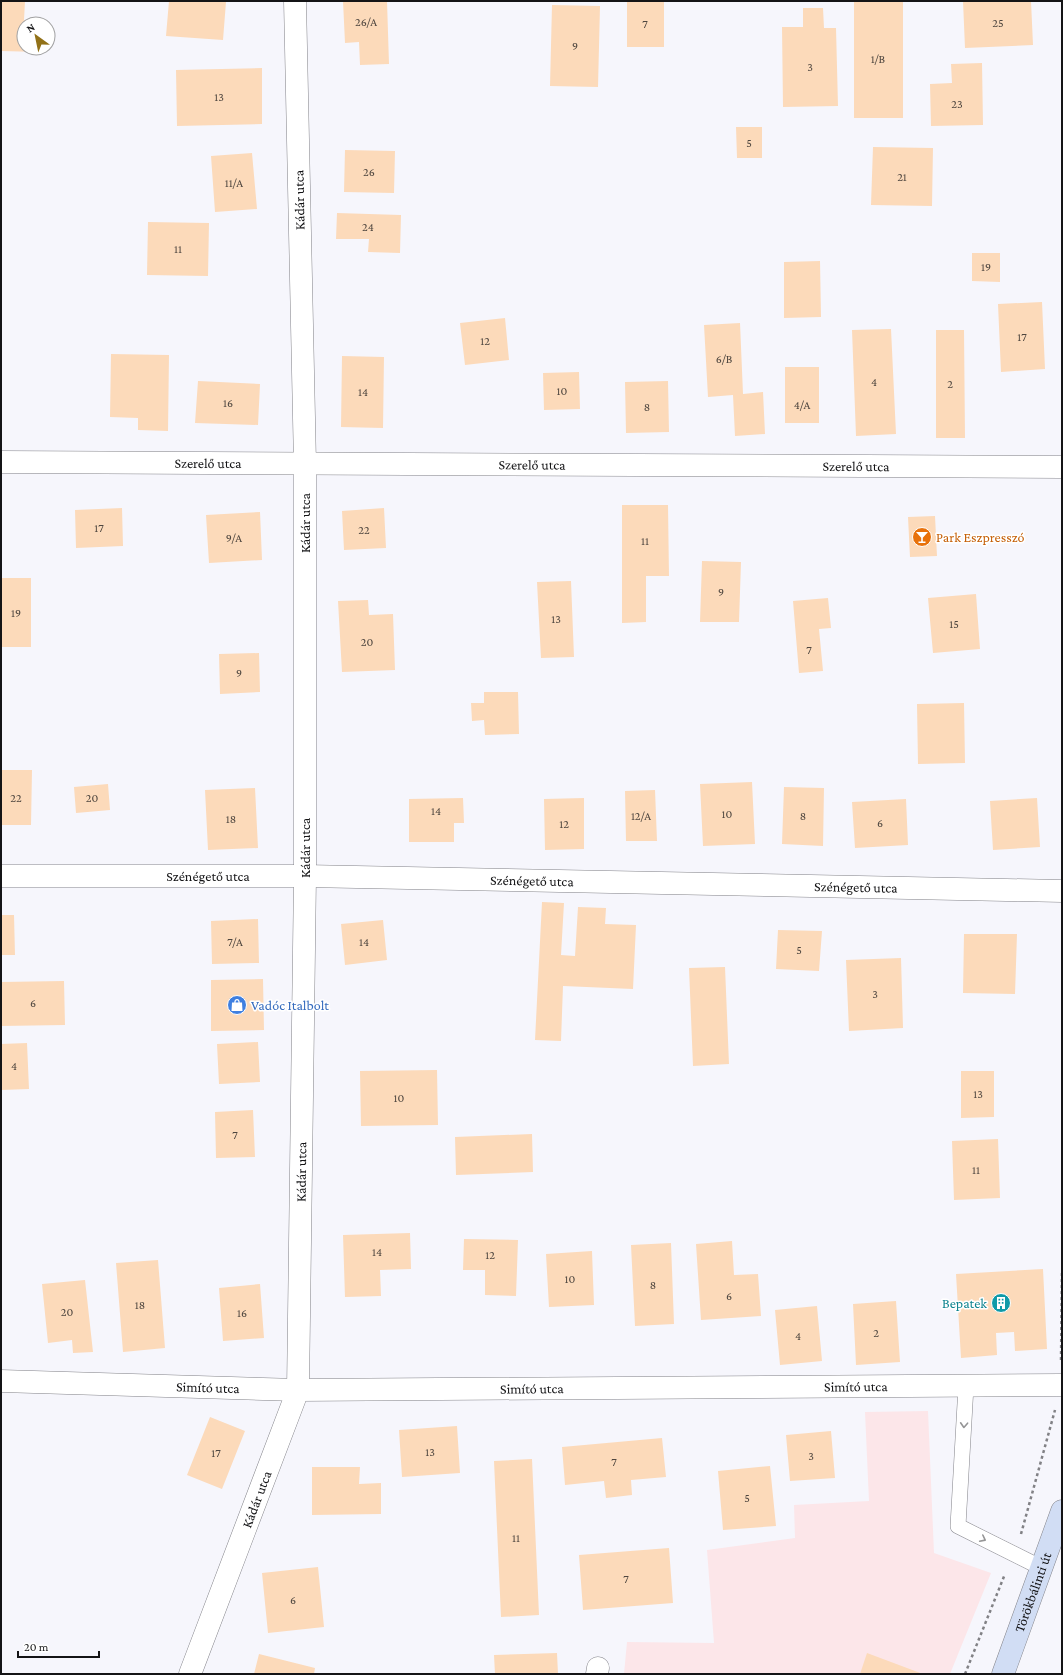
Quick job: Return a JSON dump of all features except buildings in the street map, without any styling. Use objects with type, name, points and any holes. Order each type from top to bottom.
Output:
[{"type":"main road","name":"Törökbálinti út","points":[[1003,1674],[1062,1511]]},
{"type":"street","name":"Kádár utca","points":[[190,1674],[298,1390],[305,876],[305,464],[295,1]]},
{"type":"street","name":"Szerelő utca","points":[[1,462],[1062,467]]},
{"type":"street","name":"Szénégető utca","points":[[1,876],[305,876],[1062,891]]},
{"type":"street","name":"Simító utca","points":[[1,1381],[298,1390],[1062,1385]]},
{"type":"lane","points":[[966,1386],[958,1526],[1042,1568]]},
{"type":"path","points":[[965,1674],[1022,1533],[1062,1385],[1062,1270]]},
{"type":"shaded area","points":[[928,1411],[934,1553],[991,1573],[950,1674],[624,1674],[627,1642],[714,1643],[707,1550],[795,1538],[794,1505],[869,1501],[865,1412]]},
{"type":"place","name":"Park Eszpresszó","points":[[922,537]]},
{"type":"place","name":"Vadóc Italbolt","points":[[237,1005]]},
{"type":"place","name":"Bepatek","points":[[1001,1303]]}]
